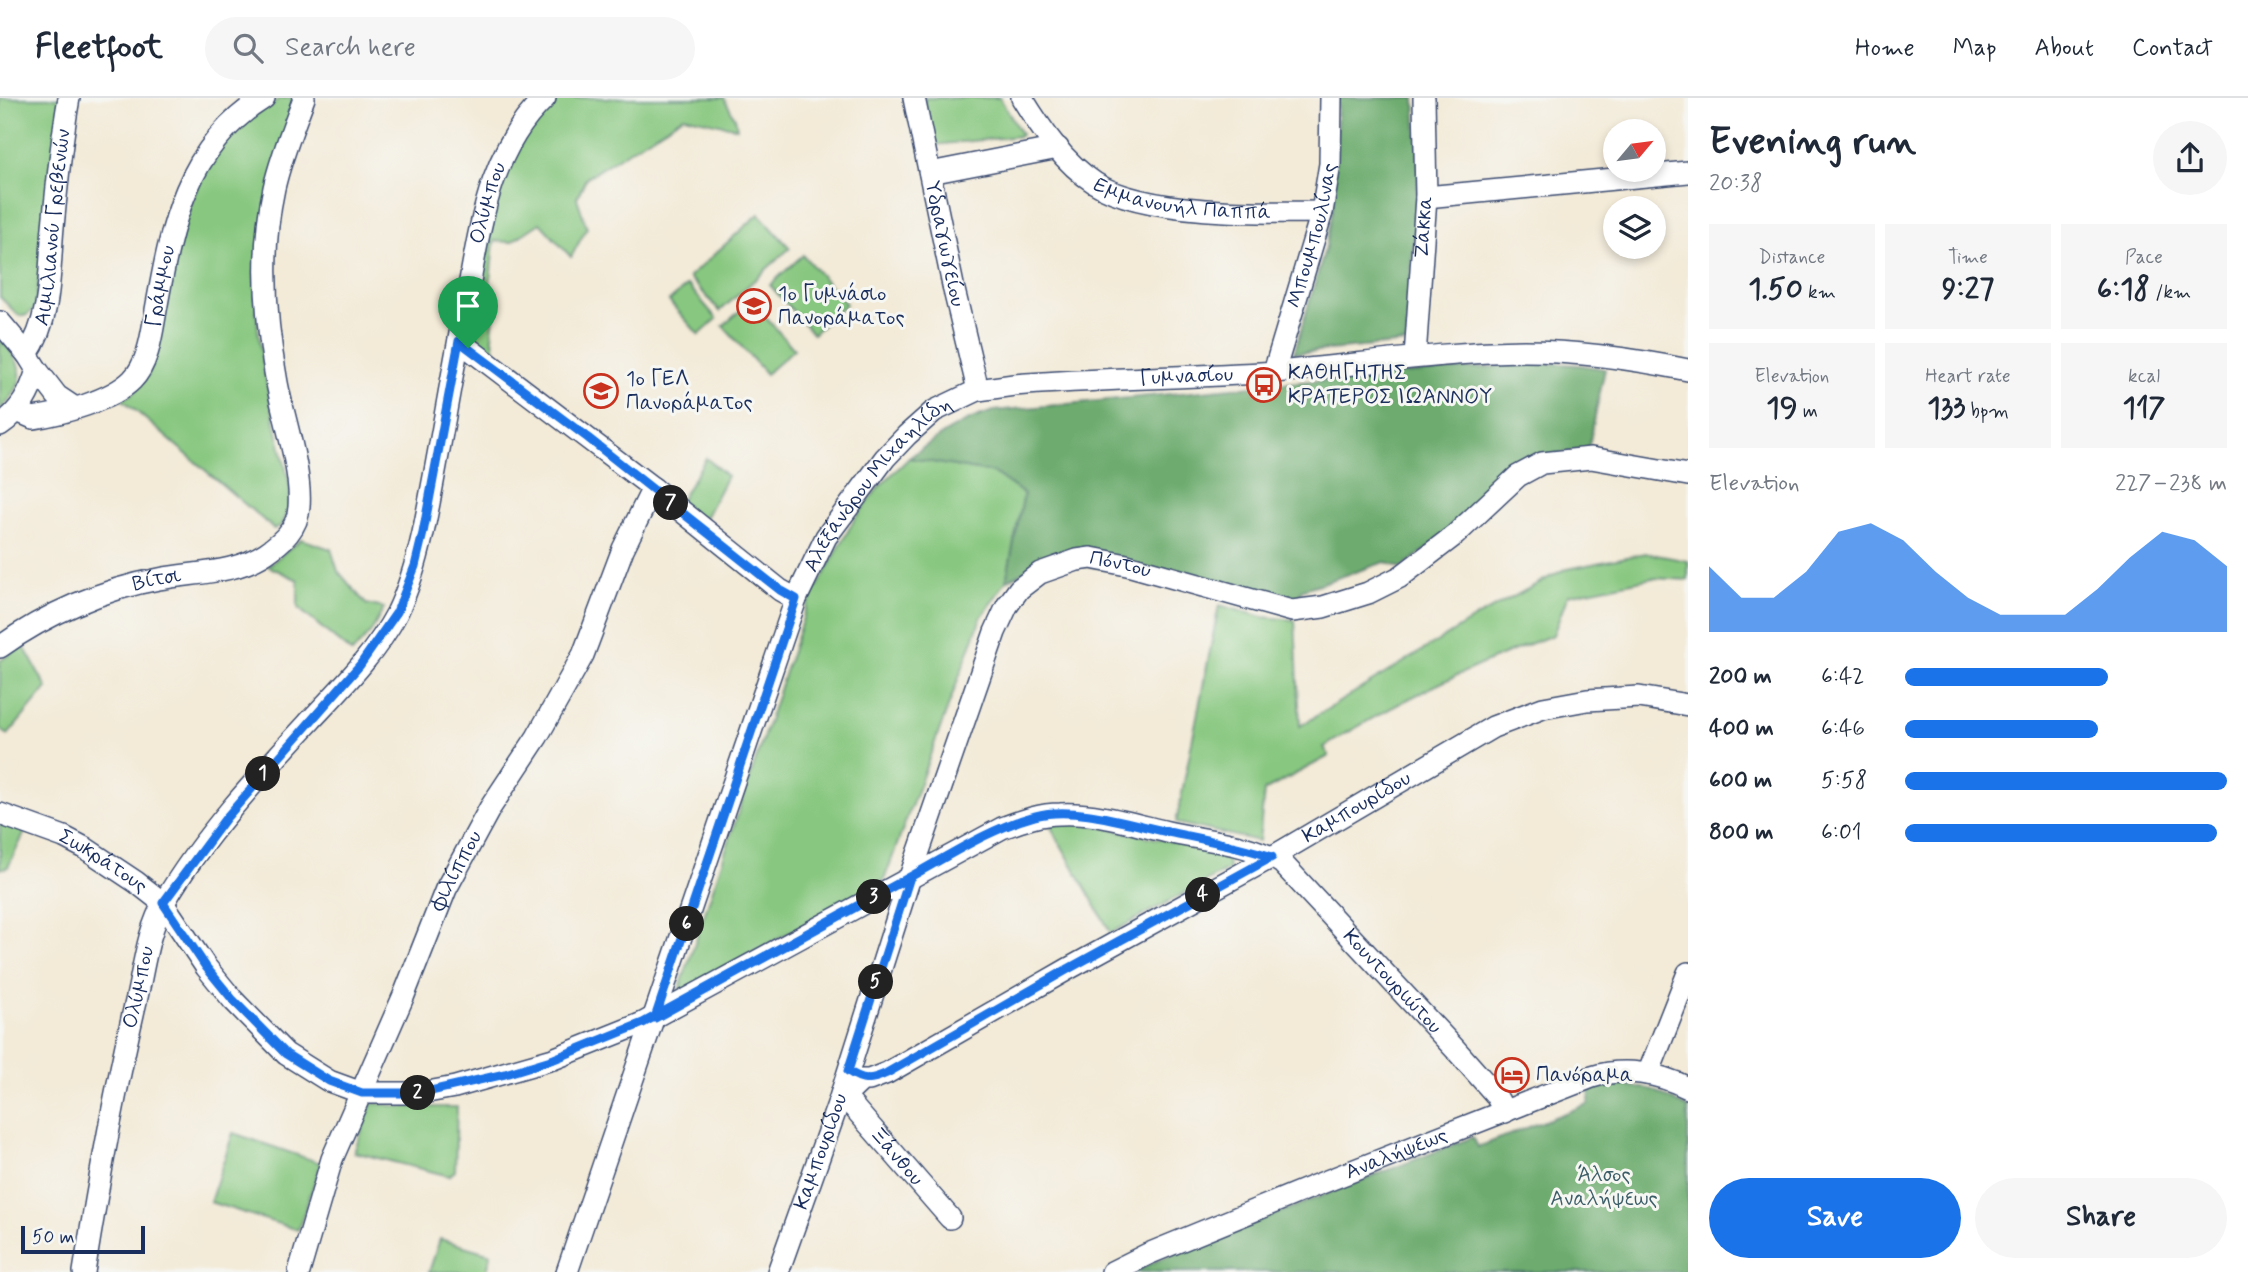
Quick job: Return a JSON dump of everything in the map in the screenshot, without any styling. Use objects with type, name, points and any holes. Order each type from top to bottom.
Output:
[{"type":"street","name":"Αιμιλιανού Γρεβενών","points":[[17,411],[29,393],[37,336],[45,310],[59,160],[69,98]]},
{"type":"street","name":"Γράμμου","points":[[17,411],[33,418],[75,408],[115,392],[132,380],[138,372],[150,337],[170,236],[188,186],[201,161],[222,132],[244,111],[264,98]]},
{"type":"street","name":"Βίτσι","points":[[0,648],[47,619],[113,590],[159,579],[227,569],[253,560],[284,538],[293,527],[299,509],[299,485],[271,351],[265,283],[274,190],[304,98]]},
{"type":"street","name":"Ολύμπου","points":[[85,1272],[109,1122],[126,1040],[149,944],[163,903],[226,818],[360,665],[397,612],[415,566],[423,533],[482,222],[495,172],[512,139],[545,98]]},
{"type":"street","name":"Υδραγωγείου","points":[[914,98],[960,320],[978,390]]},
{"type":"street","name":"Εμμανουήλ Παππά","points":[[1022,98],[1038,124],[1058,148],[1097,185],[1148,201],[1238,212],[1322,212]]},
{"type":"street","name":"Μπουμπουλίνας","points":[[1274,372],[1322,212],[1330,164],[1331,98]]},
{"type":"street","name":"Ζάκκα","points":[[1415,357],[1426,198],[1424,98]]},
{"type":"street","points":[[930,173],[1058,148]]},
{"type":"street","points":[[1426,198],[1688,172]]},
{"type":"street","points":[[0,322],[57,396],[75,408]]},
{"type":"street","points":[[459,341],[653,488],[780,590],[796,599]]},
{"type":"street","name":"Γυμνασίου","points":[[978,390],[1069,381],[1274,372],[1415,357],[1508,352],[1560,352],[1611,357],[1688,370]]},
{"type":"street","name":"Aλεξάνδρου Mιχαηλίδη","points":[[567,1272],[796,599],[826,537],[884,458],[934,411],[978,390]]},
{"type":"street","points":[[0,425],[17,411]]},
{"type":"street","name":"Πόντου","points":[[855,1075],[910,877],[1001,618],[1019,589],[1040,573],[1063,564],[1091,558],[1127,565],[1292,611],[1323,607],[1368,593],[1400,577],[1455,536],[1518,477],[1542,463],[1591,458],[1688,475]]},
{"type":"street","name":"Φιλίππου","points":[[299,1272],[332,1159],[446,889],[583,655],[623,549],[653,488]]},
{"type":"street","name":"Καμπουρίδου","points":[[778,1272],[842,1099],[855,1075],[869,1080],[887,1073],[1068,969],[1272,857],[1472,739],[1523,715],[1576,702],[1618,697],[1651,698],[1688,705]]},
{"type":"street","name":"Σωκράτους","points":[[0,814],[42,828],[85,848],[136,881],[163,903],[206,967],[276,1045],[329,1081],[362,1093],[422,1093],[493,1078],[554,1059],[655,1018],[1002,828],[1038,815],[1063,813],[1115,820],[1224,843],[1272,857]]},
{"type":"street","name":"Κουντουριώτου","points":[[1272,857],[1300,880],[1388,974],[1495,1094],[1506,1112]]},
{"type":"street","points":[[1648,1074],[1688,973]]},
{"type":"street","name":"Αναλήψεως","points":[[1112,1272],[1148,1254],[1314,1186],[1600,1075],[1625,1072],[1648,1074],[1688,1088]]},
{"type":"street","name":"Ξάνθου","points":[[842,1099],[950,1218]]},
{"type":"green space","points":[[0,98],[63,98],[35,309],[25,316],[18,315],[0,297]]},
{"type":"green space","points":[[281,98],[295,98],[255,273],[261,354],[290,487],[286,516],[282,525],[274,529],[122,399],[134,393],[148,375],[183,227],[197,187],[225,141],[264,108]]},
{"type":"green space","points":[[552,98],[724,98],[735,118],[737,128],[684,116],[586,178],[577,198],[587,228],[571,257],[540,223],[511,242],[494,241],[488,303],[495,308],[492,333],[497,364],[476,349],[473,311],[500,175]]},
{"type":"green space","points":[[924,98],[1000,98],[1021,134],[934,145]]},
{"type":"green space","points":[[1338,98],[1415,98],[1419,169],[1406,343],[1294,353],[1326,246],[1333,211]]},
{"type":"green space","points":[[759,214],[790,248],[720,311],[689,277]]},
{"type":"green space","points":[[803,255],[846,304],[813,334],[770,285]]},
{"type":"green space","points":[[688,285],[717,319],[699,335],[669,301]]},
{"type":"green space","points":[[751,301],[794,349],[766,374],[723,326]]},
{"type":"green space","points":[[0,338],[15,357],[20,374],[16,391],[0,410]]},
{"type":"green space","points":[[1539,363],[1605,369],[1588,450],[1553,454],[1401,568],[1385,562],[1301,590],[1299,606],[1191,576],[1041,562],[1006,581],[1024,494],[994,473],[909,458],[960,425],[994,411],[1253,386],[1256,394],[1272,392],[1276,384]]},
{"type":"green space","points":[[706,458],[727,476],[703,522],[679,502]]},
{"type":"green space","points":[[909,458],[994,473],[1024,494],[1006,581],[981,618],[884,880],[678,994],[807,606],[854,520],[879,487]]},
{"type":"green space","points":[[301,539],[331,549],[338,571],[366,604],[384,608],[371,632],[352,653],[298,608],[298,580],[268,566]]},
{"type":"green space","points":[[1646,553],[1688,561],[1688,580],[1652,578],[1568,595],[1553,635],[1465,671],[1379,714],[1324,747],[1329,756],[1264,791],[1259,841],[1176,823],[1219,605],[1263,617],[1295,620],[1300,726],[1480,615],[1563,570]]},
{"type":"green space","points":[[23,645],[47,688],[8,735],[0,729],[0,661]]},
{"type":"green space","points":[[0,821],[26,830],[8,867],[0,869]]},
{"type":"green space","points":[[1048,822],[1078,822],[1226,853],[1229,869],[1111,933]]},
{"type":"green space","name":"Άλσος Αναλήψεως","points":[[1600,1081],[1654,1090],[1688,1108],[1688,1272],[1134,1272],[1158,1260],[1473,1137],[1478,1147],[1588,1104],[1592,1084]]},
{"type":"green space","points":[[372,1103],[405,1107],[457,1107],[455,1171],[449,1176],[354,1152]]},
{"type":"green space","points":[[233,1133],[321,1163],[298,1230],[210,1202]]},
{"type":"green space","points":[[440,1239],[491,1254],[487,1272],[429,1272]]},
{"type":"place","name":"1ο Γυμνάσιο Πανοράματος","points":[[754,306]]},
{"type":"place","name":"ΚΑΘΗΓΗΤΗΣ ΚΡΑΤΕΡΟΣ ΙΩΑΝΝΟΥ","points":[[1264,385]]},
{"type":"place","name":"1ο ΓΕΛ Πανοράματος","points":[[601,391]]},
{"type":"place","name":"Πανόραμα","points":[[1512,1075]]},
{"type":"route","points":[[468,348],[459,341],[426,520],[415,566],[394,617],[348,681],[262,774],[202,848],[163,903],[193,949],[233,1000],[286,1054],[308,1069],[340,1086],[362,1093],[422,1093],[455,1087],[554,1059],[655,1018],[910,877],[950,855],[1002,828],[1038,815],[1063,813],[1115,820],[1224,843],[1272,857],[1068,969],[887,1073],[869,1080],[862,1080],[848,1071],[910,877],[740,971],[655,1018],[796,599],[780,590],[653,488],[468,348]]}]
